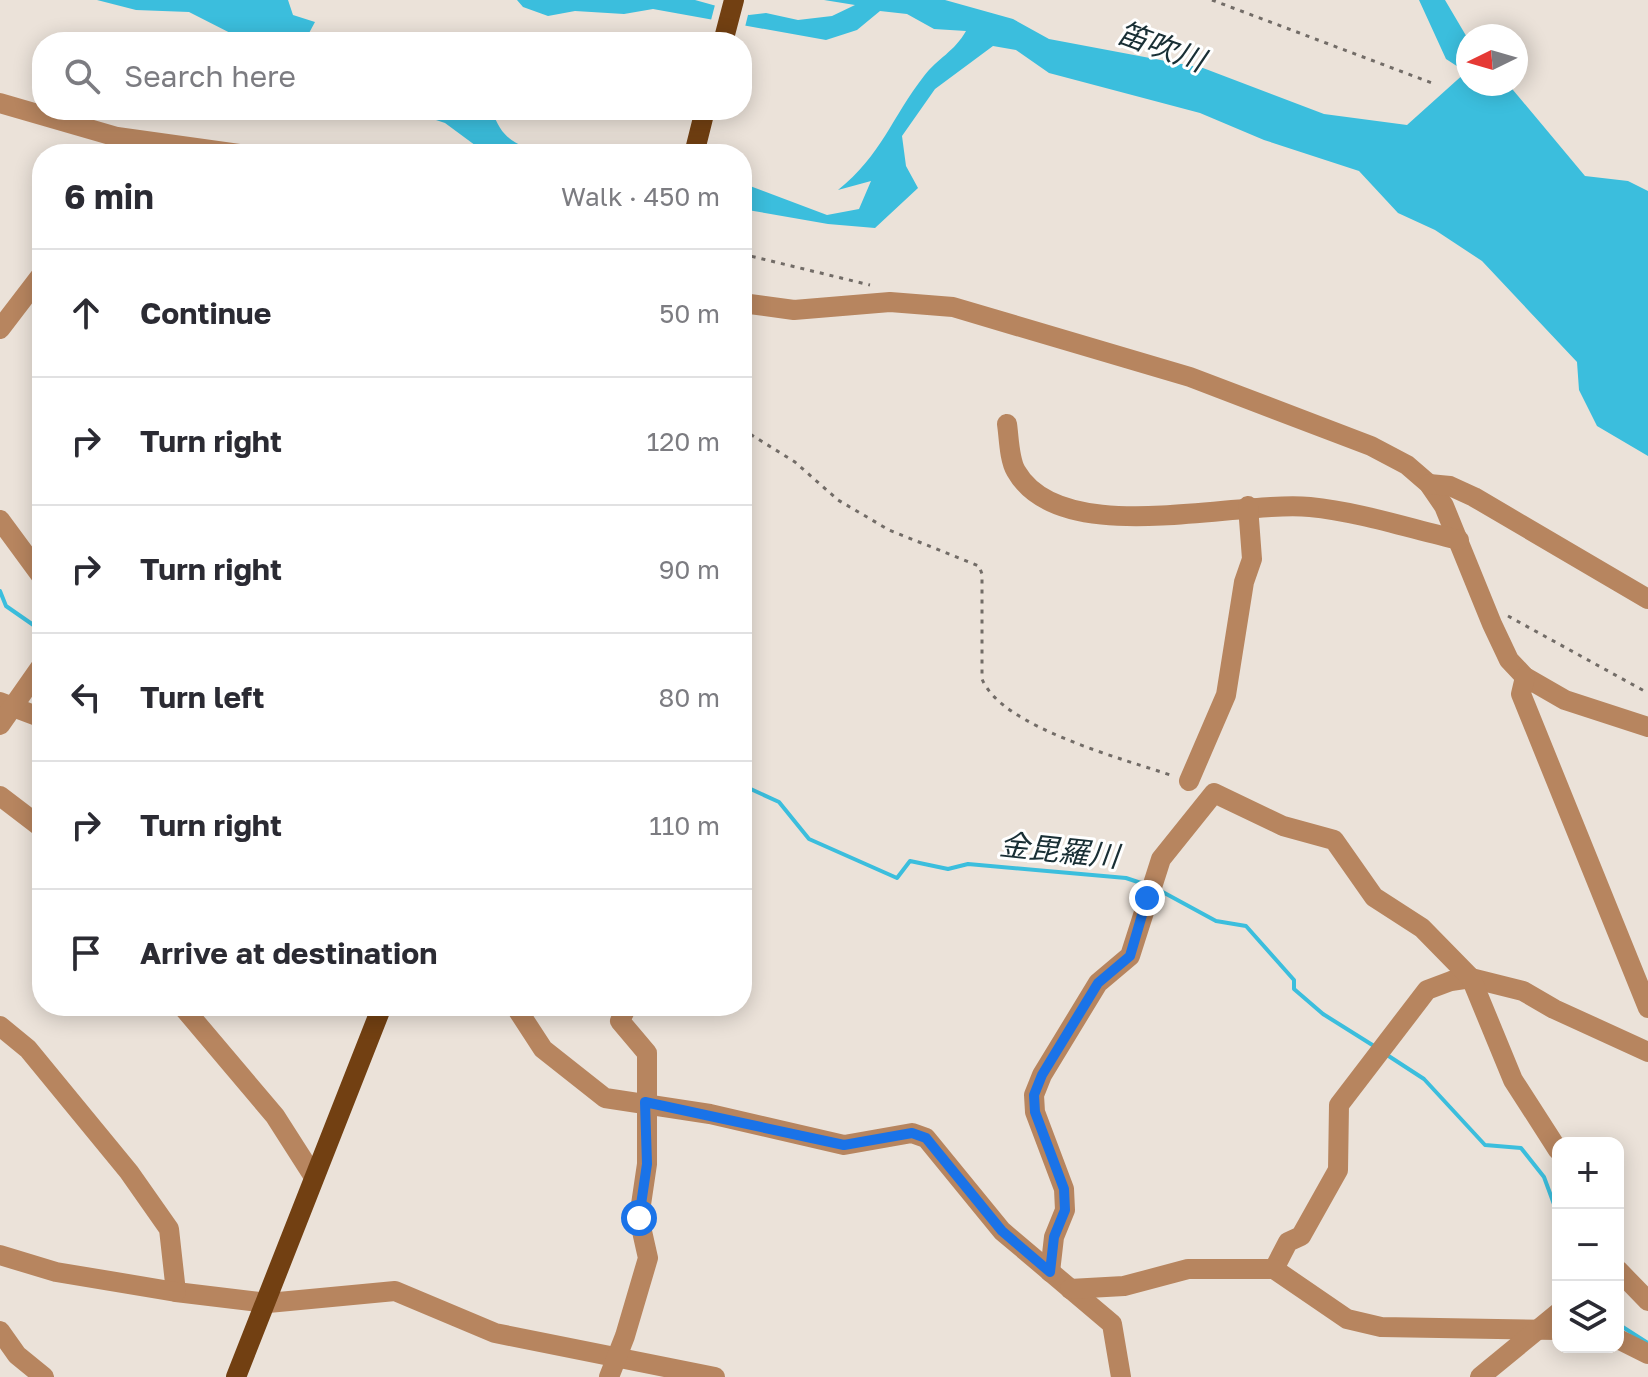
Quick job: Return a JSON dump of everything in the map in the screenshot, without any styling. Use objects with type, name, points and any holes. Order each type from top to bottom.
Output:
[{"type":"main road","points":[[726,32],[734,0]]},
{"type":"main road","points":[[696,144],[702,120]]},
{"type":"main road","points":[[236,1377],[268,1303],[378,1016]]},
{"type":"street","points":[[0,103],[32,112]]},
{"type":"street","points":[[58,120],[117,137],[167,144]]},
{"type":"street","points":[[0,329],[32,287]]},
{"type":"street","points":[[752,304],[819,311],[890,302],[924,302],[981,313],[1190,377],[1328,427],[1407,465],[1429,484],[1444,506],[1509,660],[1525,677],[1565,700],[1648,727]]},
{"type":"street","points":[[1007,424],[1015,470],[1029,486],[1062,509],[1111,518],[1248,506],[1312,507],[1459,540]]},
{"type":"street","points":[[1429,484],[1450,486],[1474,497],[1648,599]]},
{"type":"street","points":[[1189,781],[1226,695],[1244,582],[1252,559],[1248,506]]},
{"type":"street","points":[[0,520],[32,563]]},
{"type":"street","points":[[0,725],[7,704],[32,676]]},
{"type":"street","points":[[1525,677],[1521,694],[1648,1008]]},
{"type":"street","points":[[7,704],[32,714]]},
{"type":"street","points":[[1050,1272],[1054,1237],[1065,1210],[1064,1189],[1035,1112],[1034,1095],[1042,1075],[1098,983],[1130,956],[1161,859],[1214,793],[1283,826],[1334,840],[1374,897],[1422,928],[1471,978],[1513,1080],[1552,1141]]},
{"type":"street","points":[[0,796],[32,820]]},
{"type":"street","points":[[1274,1269],[1288,1242],[1301,1236],[1338,1170],[1339,1105],[1427,990],[1471,978],[1523,991],[1567,1016],[1648,1052]]},
{"type":"street","points":[[190,1016],[275,1116],[314,1177]]},
{"type":"street","points":[[522,1016],[543,1049],[605,1098],[645,1102],[844,1145],[912,1133],[926,1138],[1002,1231],[1112,1324],[1121,1377]]},
{"type":"street","points":[[609,1377],[648,1258],[639,1218],[647,1164],[647,1053],[620,1021],[622,1016]]},
{"type":"street","points":[[0,1026],[28,1049],[129,1172],[169,1229],[176,1292]]},
{"type":"street","points":[[0,1255],[56,1272],[176,1292],[268,1303],[395,1291],[495,1333],[715,1377]]},
{"type":"street","points":[[1070,1289],[1124,1286],[1188,1269],[1274,1269],[1347,1319],[1381,1327],[1552,1330]]},
{"type":"street","points":[[1624,1276],[1648,1301]]},
{"type":"street","points":[[1480,1377],[1552,1318]]},
{"type":"street","points":[[0,1331],[17,1355],[44,1377]]},
{"type":"street","points":[[1624,1342],[1648,1354]]},
{"type":"path","points":[[1212,0],[1432,83]]},
{"type":"path","points":[[752,256],[882,289]]},
{"type":"path","points":[[752,435],[795,462],[838,500],[889,530],[979,566],[982,574],[982,679],[987,691],[1033,724],[1062,738],[1189,781]]},
{"type":"path","points":[[1505,615],[1648,693]]},
{"type":"water","points":[[97,0],[288,0],[293,15],[315,22],[310,32],[228,32],[189,12],[136,10]]},
{"type":"water","points":[[517,0],[695,0],[749,15],[766,13],[798,20],[832,16],[855,5],[824,0],[945,0],[1013,19],[1049,39],[1203,68],[1324,114],[1407,125],[1456,81],[1456,96],[1518,96],[1585,176],[1628,181],[1648,191],[1648,456],[1597,426],[1579,390],[1577,362],[1482,261],[1435,230],[1398,213],[1359,171],[1264,140],[1200,113],[1049,73],[1016,50],[993,46],[935,89],[902,136],[906,166],[918,188],[875,228],[828,224],[752,211],[752,187],[827,215],[859,209],[871,181],[838,190],[865,164],[924,76],[966,31],[934,29],[907,14],[880,11],[857,30],[826,40],[653,9],[624,14],[575,11],[548,16],[523,7]]},
{"type":"water","points":[[1419,0],[1445,0],[1459,24],[1456,24],[1456,66],[1446,59]]},
{"type":"water","points":[[436,120],[496,120],[506,135],[520,144],[473,144]]},
{"type":"pier","points":[[716,1],[749,11],[744,31],[710,24]]},
{"type":"waterway","name":"金毘羅川","points":[[0,591],[6,606],[32,624]]},
{"type":"waterway","name":"金毘羅川","points":[[752,790],[779,802],[809,839],[897,878],[910,861],[948,869],[968,864],[1126,878],[1147,885]]},
{"type":"waterway","name":"金毘羅川","points":[[1159,890],[1216,921],[1246,926],[1294,980],[1294,989],[1323,1014],[1374,1046]]},
{"type":"waterway","name":"金毘羅川","points":[[1384,1053],[1424,1079],[1485,1145],[1521,1148],[1544,1177],[1556,1209]]},
{"type":"waterway","name":"金毘羅川","points":[[1624,1328],[1648,1343]]},
{"type":"route","points":[[639,1218],[647,1164],[645,1102],[844,1145],[912,1133],[926,1138],[1002,1231],[1050,1272],[1054,1237],[1065,1210],[1064,1189],[1035,1112],[1034,1095],[1042,1075],[1098,983],[1130,956],[1147,898]]},
{"type":"water label","name":"笛吹川","points":[[1161,47]]}]
